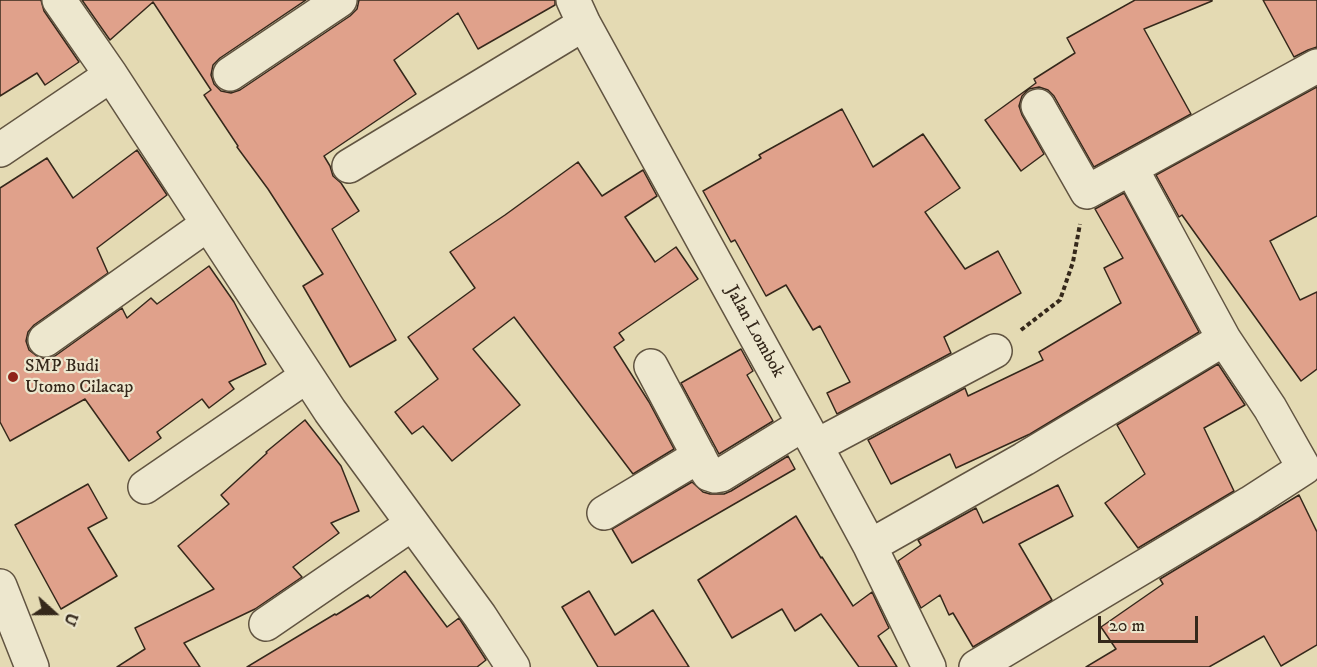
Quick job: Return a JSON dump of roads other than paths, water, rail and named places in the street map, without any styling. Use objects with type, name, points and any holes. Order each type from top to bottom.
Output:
[{"type":"street","points":[[59,0],[111,75],[330,411],[480,616],[513,667]]},
{"type":"street","points":[[230,74],[340,0]]},
{"type":"street","points":[[349,166],[578,12]]},
{"type":"street","name":"Jalan Lombok","points":[[578,12],[870,546],[929,667]]},
{"type":"street","points":[[1038,106],[1087,192],[1317,66]]},
{"type":"street","points":[[0,150],[111,75]]},
{"type":"street","points":[[976,667],[1250,503],[1311,478],[1270,408],[1224,339],[1131,168]]},
{"type":"street","points":[[45,340],[208,224]]},
{"type":"street","points":[[870,546],[1044,448],[1224,339]]},
{"type":"street","points":[[651,366],[705,468],[709,474],[715,476],[994,351]]},
{"type":"street","points":[[145,487],[307,376]]},
{"type":"street","points":[[604,513],[699,456]]},
{"type":"street","points":[[266,624],[412,524]]},
{"type":"street","points":[[0,586],[32,667]]},
{"type":"place","name":"SMP Budi Utomo Cilacap","points":[[13,377]]}]
